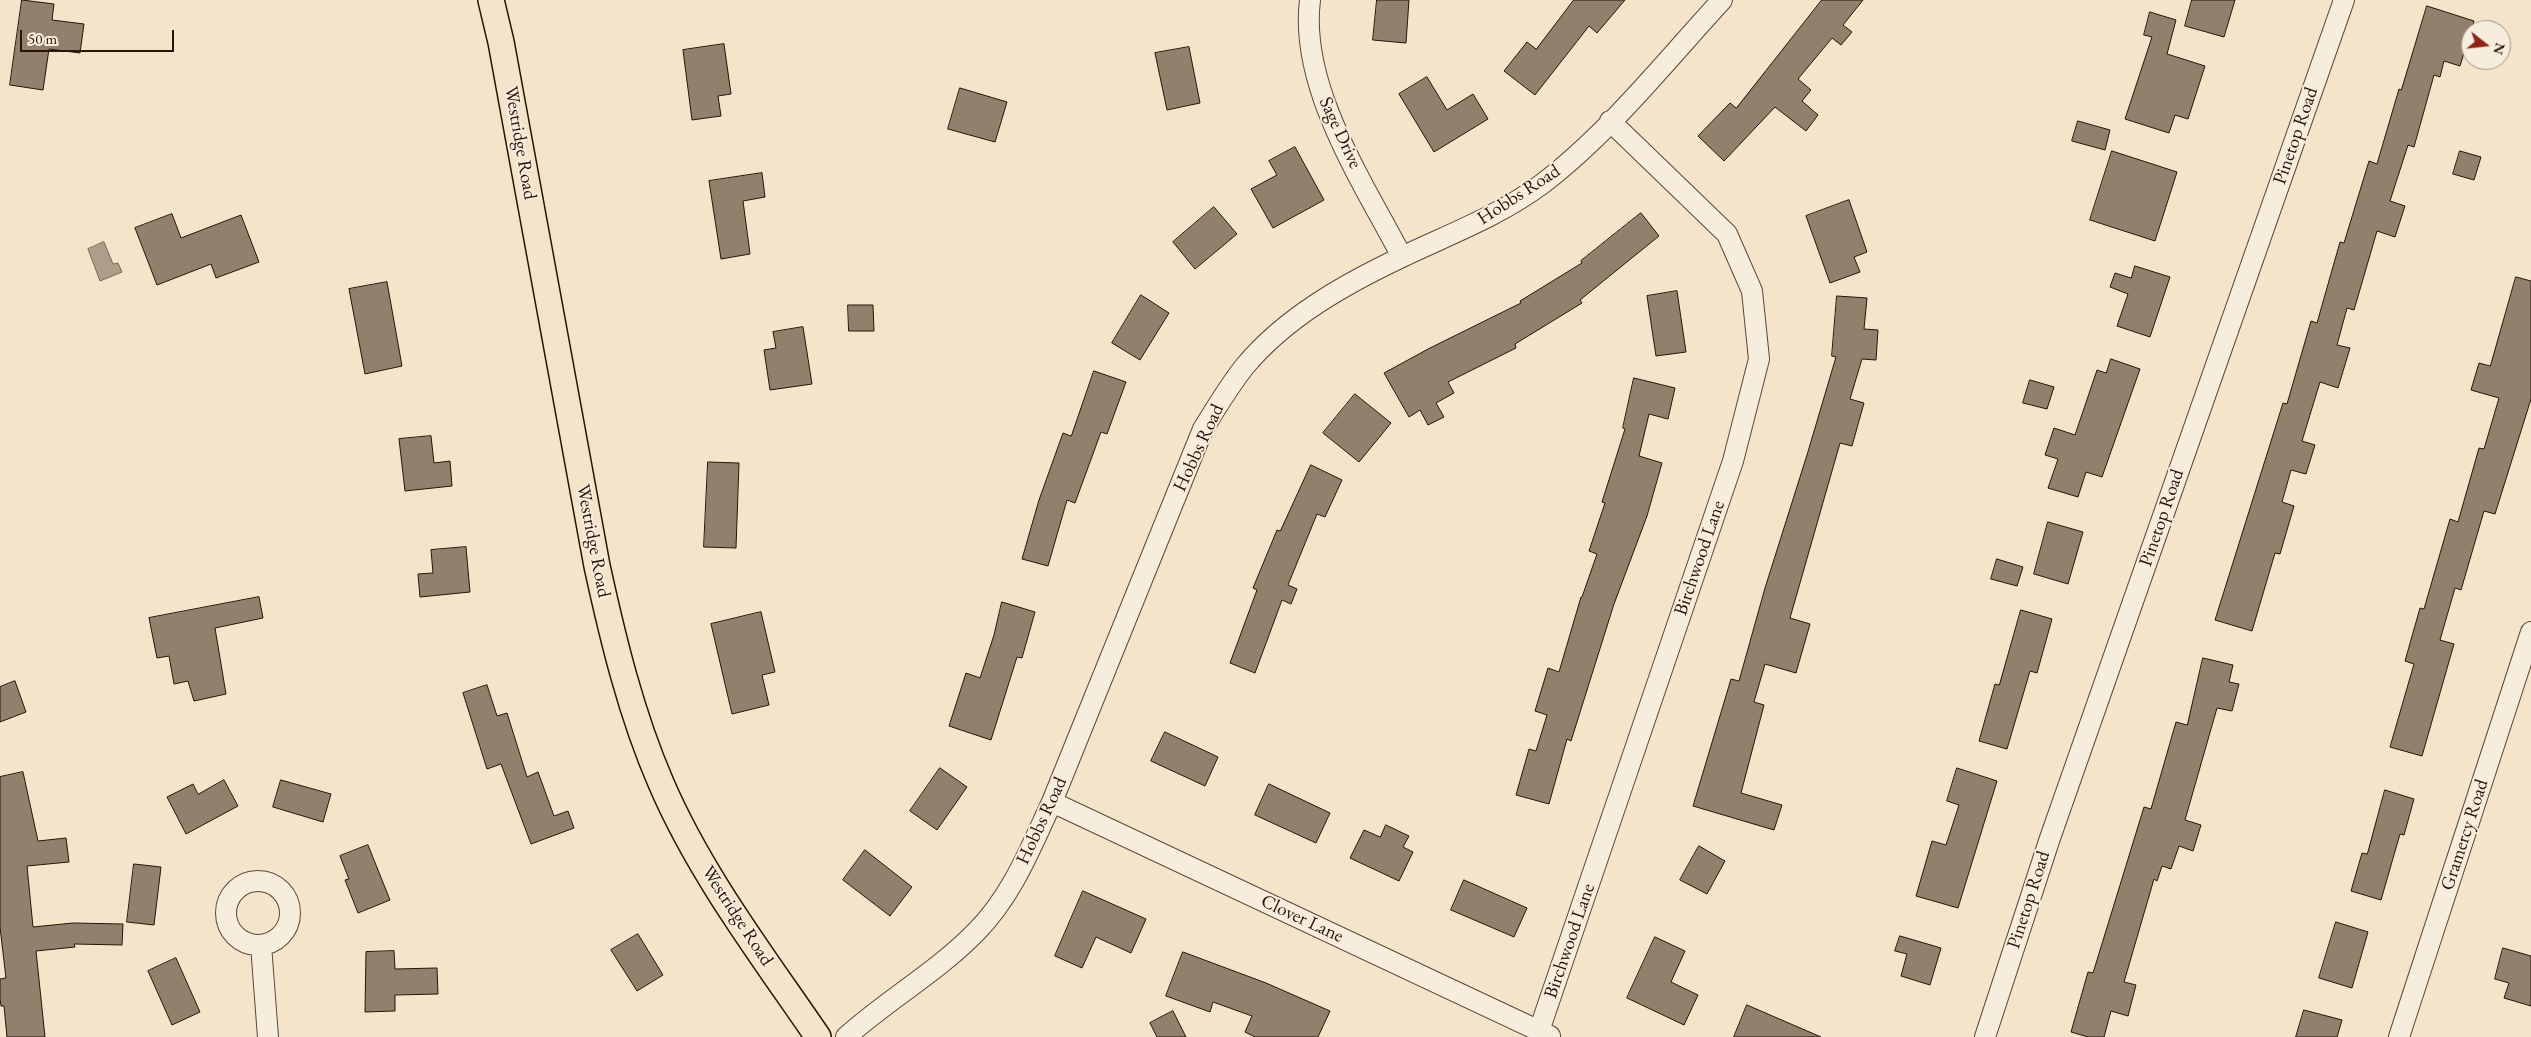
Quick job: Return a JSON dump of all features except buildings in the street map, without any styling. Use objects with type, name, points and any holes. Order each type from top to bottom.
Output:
[{"type":"main road","name":"Westridge Road","points":[[491,0],[501,42],[596,566],[607,615],[640,727],[660,782],[714,882],[818,1037]]},
{"type":"street","name":"Sage Drive","points":[[1310,0],[1311,49],[1322,98],[1402,257]]},
{"type":"street","name":"Hobbs Road","points":[[846,1037],[954,952],[977,931],[1003,899],[1026,860],[1052,802],[1203,429],[1225,393],[1246,365],[1274,336],[1331,293],[1402,257],[1472,226],[1510,206],[1542,184],[1578,154],[1722,0]]},
{"type":"street","name":"Pinetop Road","points":[[1985,1037],[2049,841],[2344,0]]},
{"type":"street","name":"Birchwood Lane","points":[[1546,1034],[1733,461],[1759,359],[1752,291],[1726,234],[1610,121]]},
{"type":"street","name":"Gramercy Road","points":[[2400,1037],[2531,632]]},
{"type":"street","name":"Clover Lane","points":[[1052,802],[1546,1034]]},
{"type":"street","points":[[261,945],[268,1037]]},
{"type":"shaded area","points":[[104,242],[113,264],[118,263],[122,272],[100,281],[88,249]]}]
